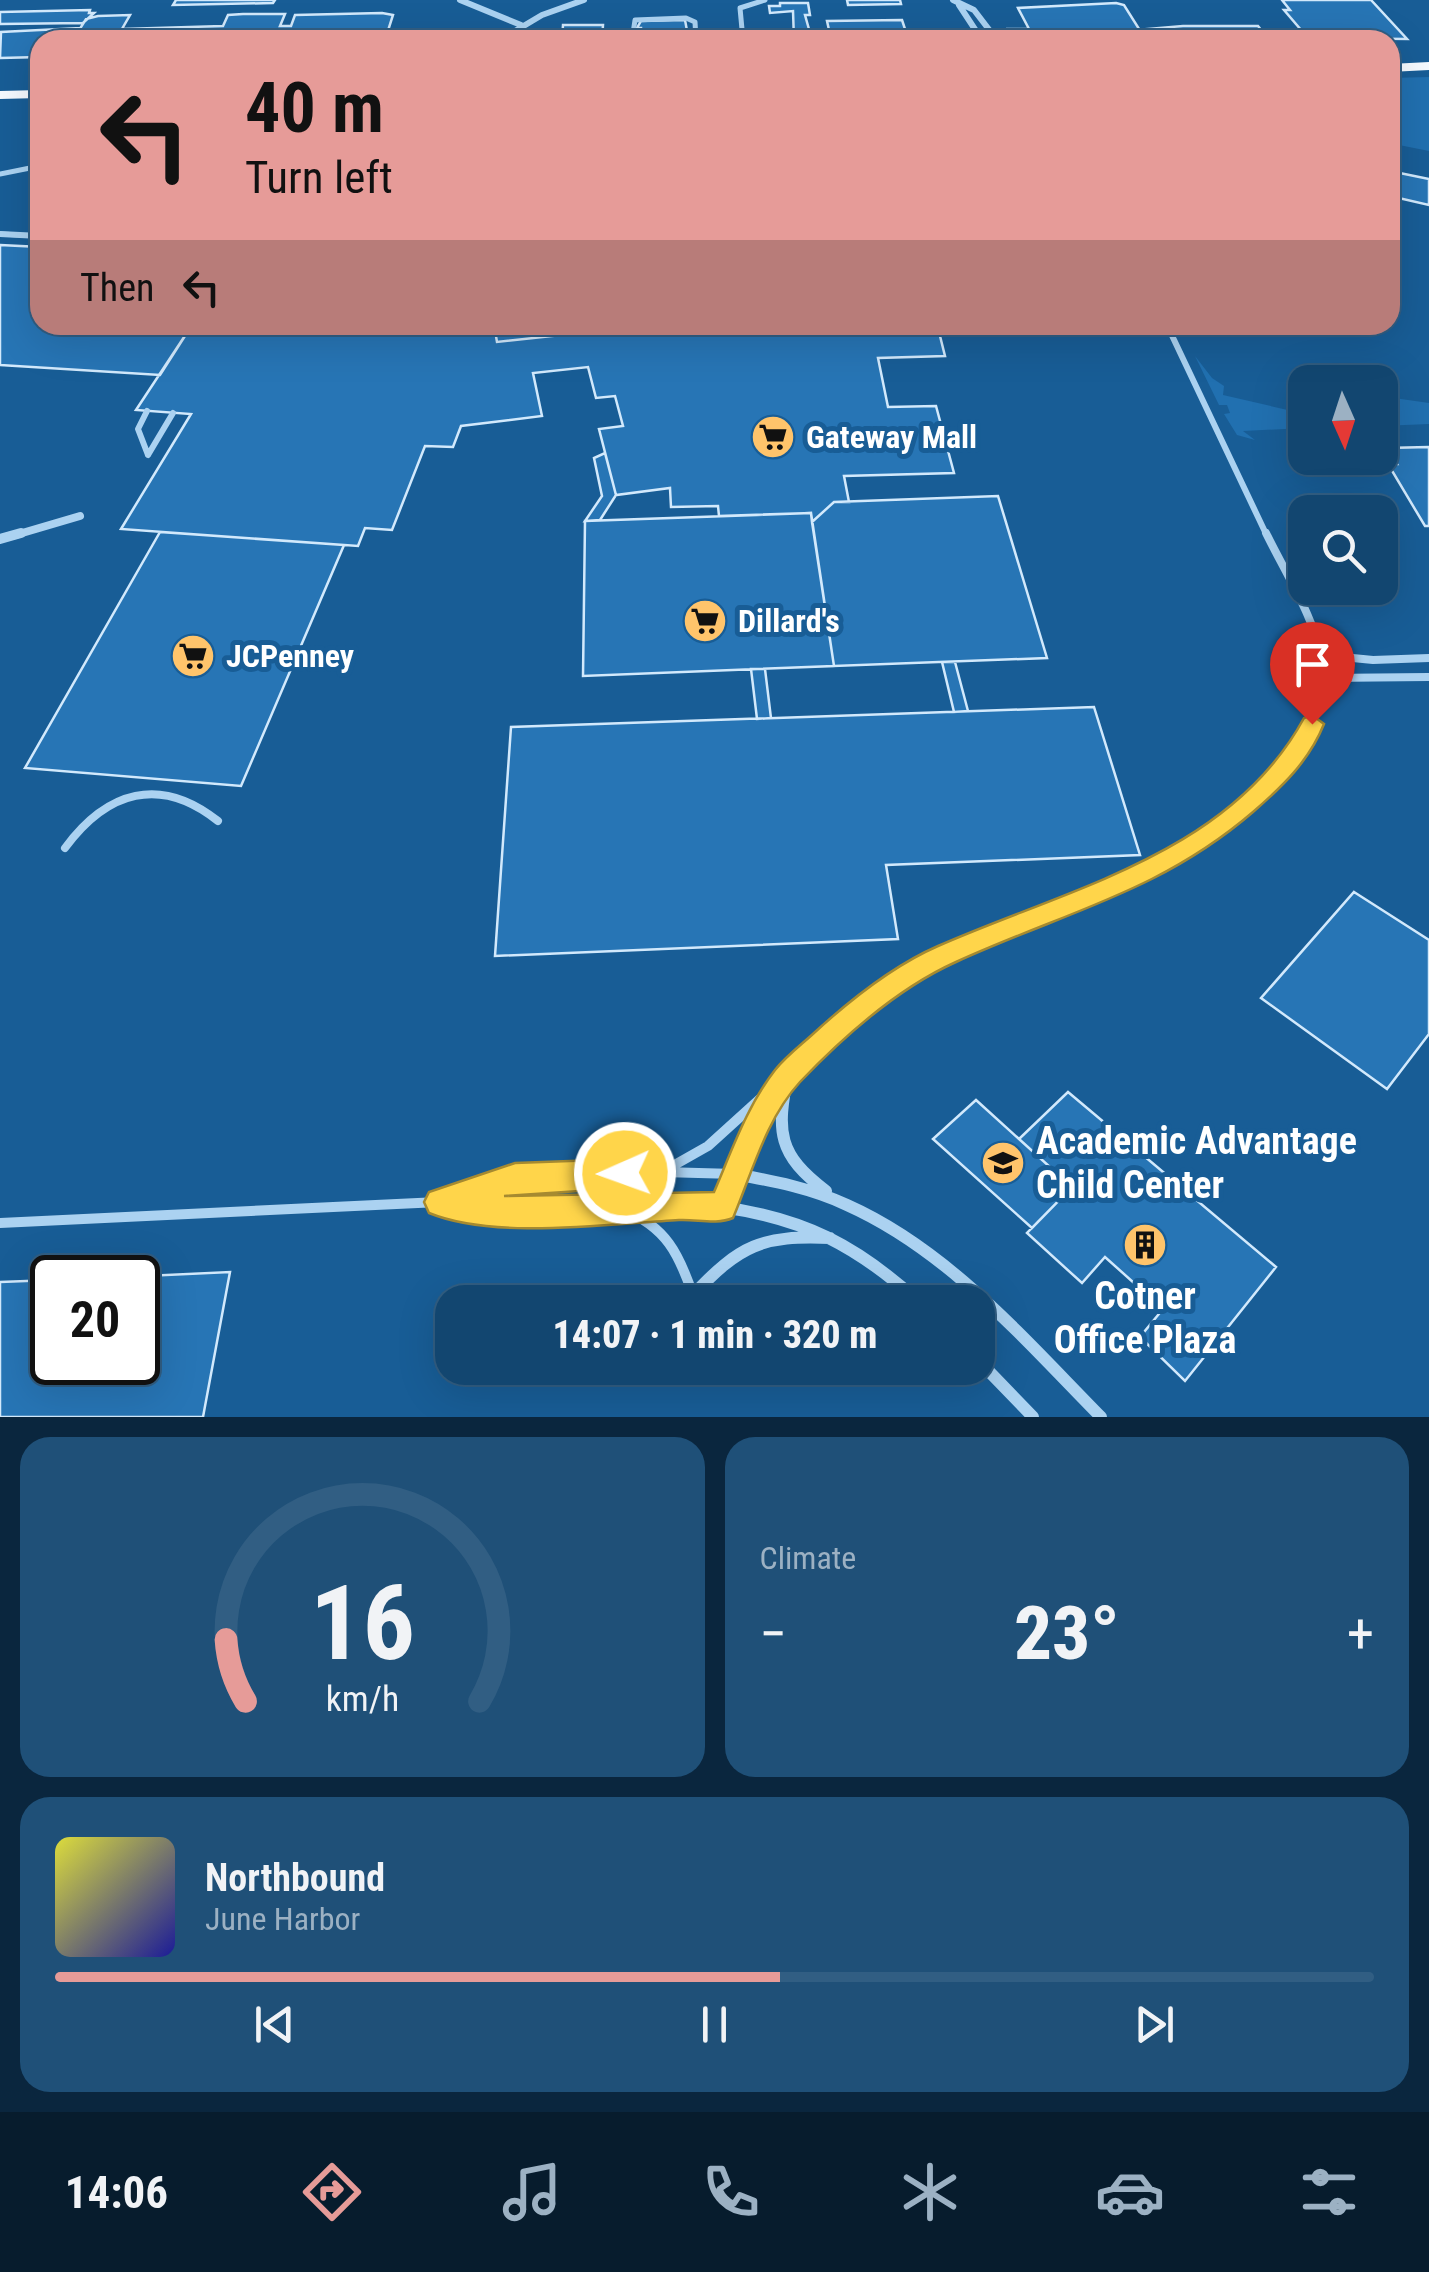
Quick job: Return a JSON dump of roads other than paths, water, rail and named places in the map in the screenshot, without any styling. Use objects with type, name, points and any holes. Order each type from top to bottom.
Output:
[{"type":"main road","points":[[1400,52],[1429,51]]},
{"type":"main road","points":[[1400,67],[1429,66]]},
{"type":"main road","points":[[0,78],[30,78]]},
{"type":"main road","points":[[0,95],[30,94]]},
{"type":"street","points":[[460,0],[522,24]]},
{"type":"street","points":[[514,30],[584,0]]},
{"type":"street","points":[[956,2],[975,30]]},
{"type":"street","points":[[956,2],[974,10],[989,30]]},
{"type":"street","points":[[0,536],[80,516],[0,536]]},
{"type":"street","points":[[788,1075],[780,1110],[784,1148],[792,1165],[835,1198]]},
{"type":"street","points":[[734,1174],[778,1179],[835,1198],[890,1224],[922,1246],[1101,1417]]},
{"type":"street","points":[[722,1208],[773,1213],[836,1238],[868,1258],[899,1285]]},
{"type":"street","points":[[704,1285],[743,1246],[769,1238],[836,1238]]},
{"type":"street","points":[[995,1378],[1033,1417]]},
{"type":"lane","points":[[741,30],[740,8],[766,0]]},
{"type":"lane","points":[[633,30],[633,21],[686,18],[695,22],[695,30]]},
{"type":"lane","points":[[0,174],[30,168]]},
{"type":"lane","points":[[0,234],[30,236]]},
{"type":"lane","points":[[662,1172],[708,1146],[860,1008],[917,968],[1136,878],[1235,816],[1278,777],[1305,741],[1324,678],[1322,655],[1310,621],[1172,335]]},
{"type":"lane","points":[[147,411],[138,429],[148,455],[173,413]]},
{"type":"lane","points":[[1322,655],[1373,660],[1429,658]]},
{"type":"lane","points":[[1324,678],[1429,677]]},
{"type":"lane","points":[[65,848],[84,821],[99,808],[142,795],[184,798],[204,807],[218,822]]},
{"type":"lane","points":[[0,1222],[440,1202],[522,1213],[689,1204],[722,1208],[764,1110],[788,1075]]},
{"type":"lane","points":[[440,1202],[515,1178],[662,1172],[734,1174]]},
{"type":"lane","points":[[620,1209],[640,1216],[671,1239],[690,1285]]},
{"type":"place","name":"Gateway Mall","points":[[773,437]]},
{"type":"place","name":"Dillard's","points":[[705,621]]},
{"type":"place","name":"JCPenney","points":[[193,656]]},
{"type":"place","name":"Academic Advantage Child Center","points":[[1003,1163]]},
{"type":"place","name":"Cotner Office Plaza","points":[[1145,1245]]}]
